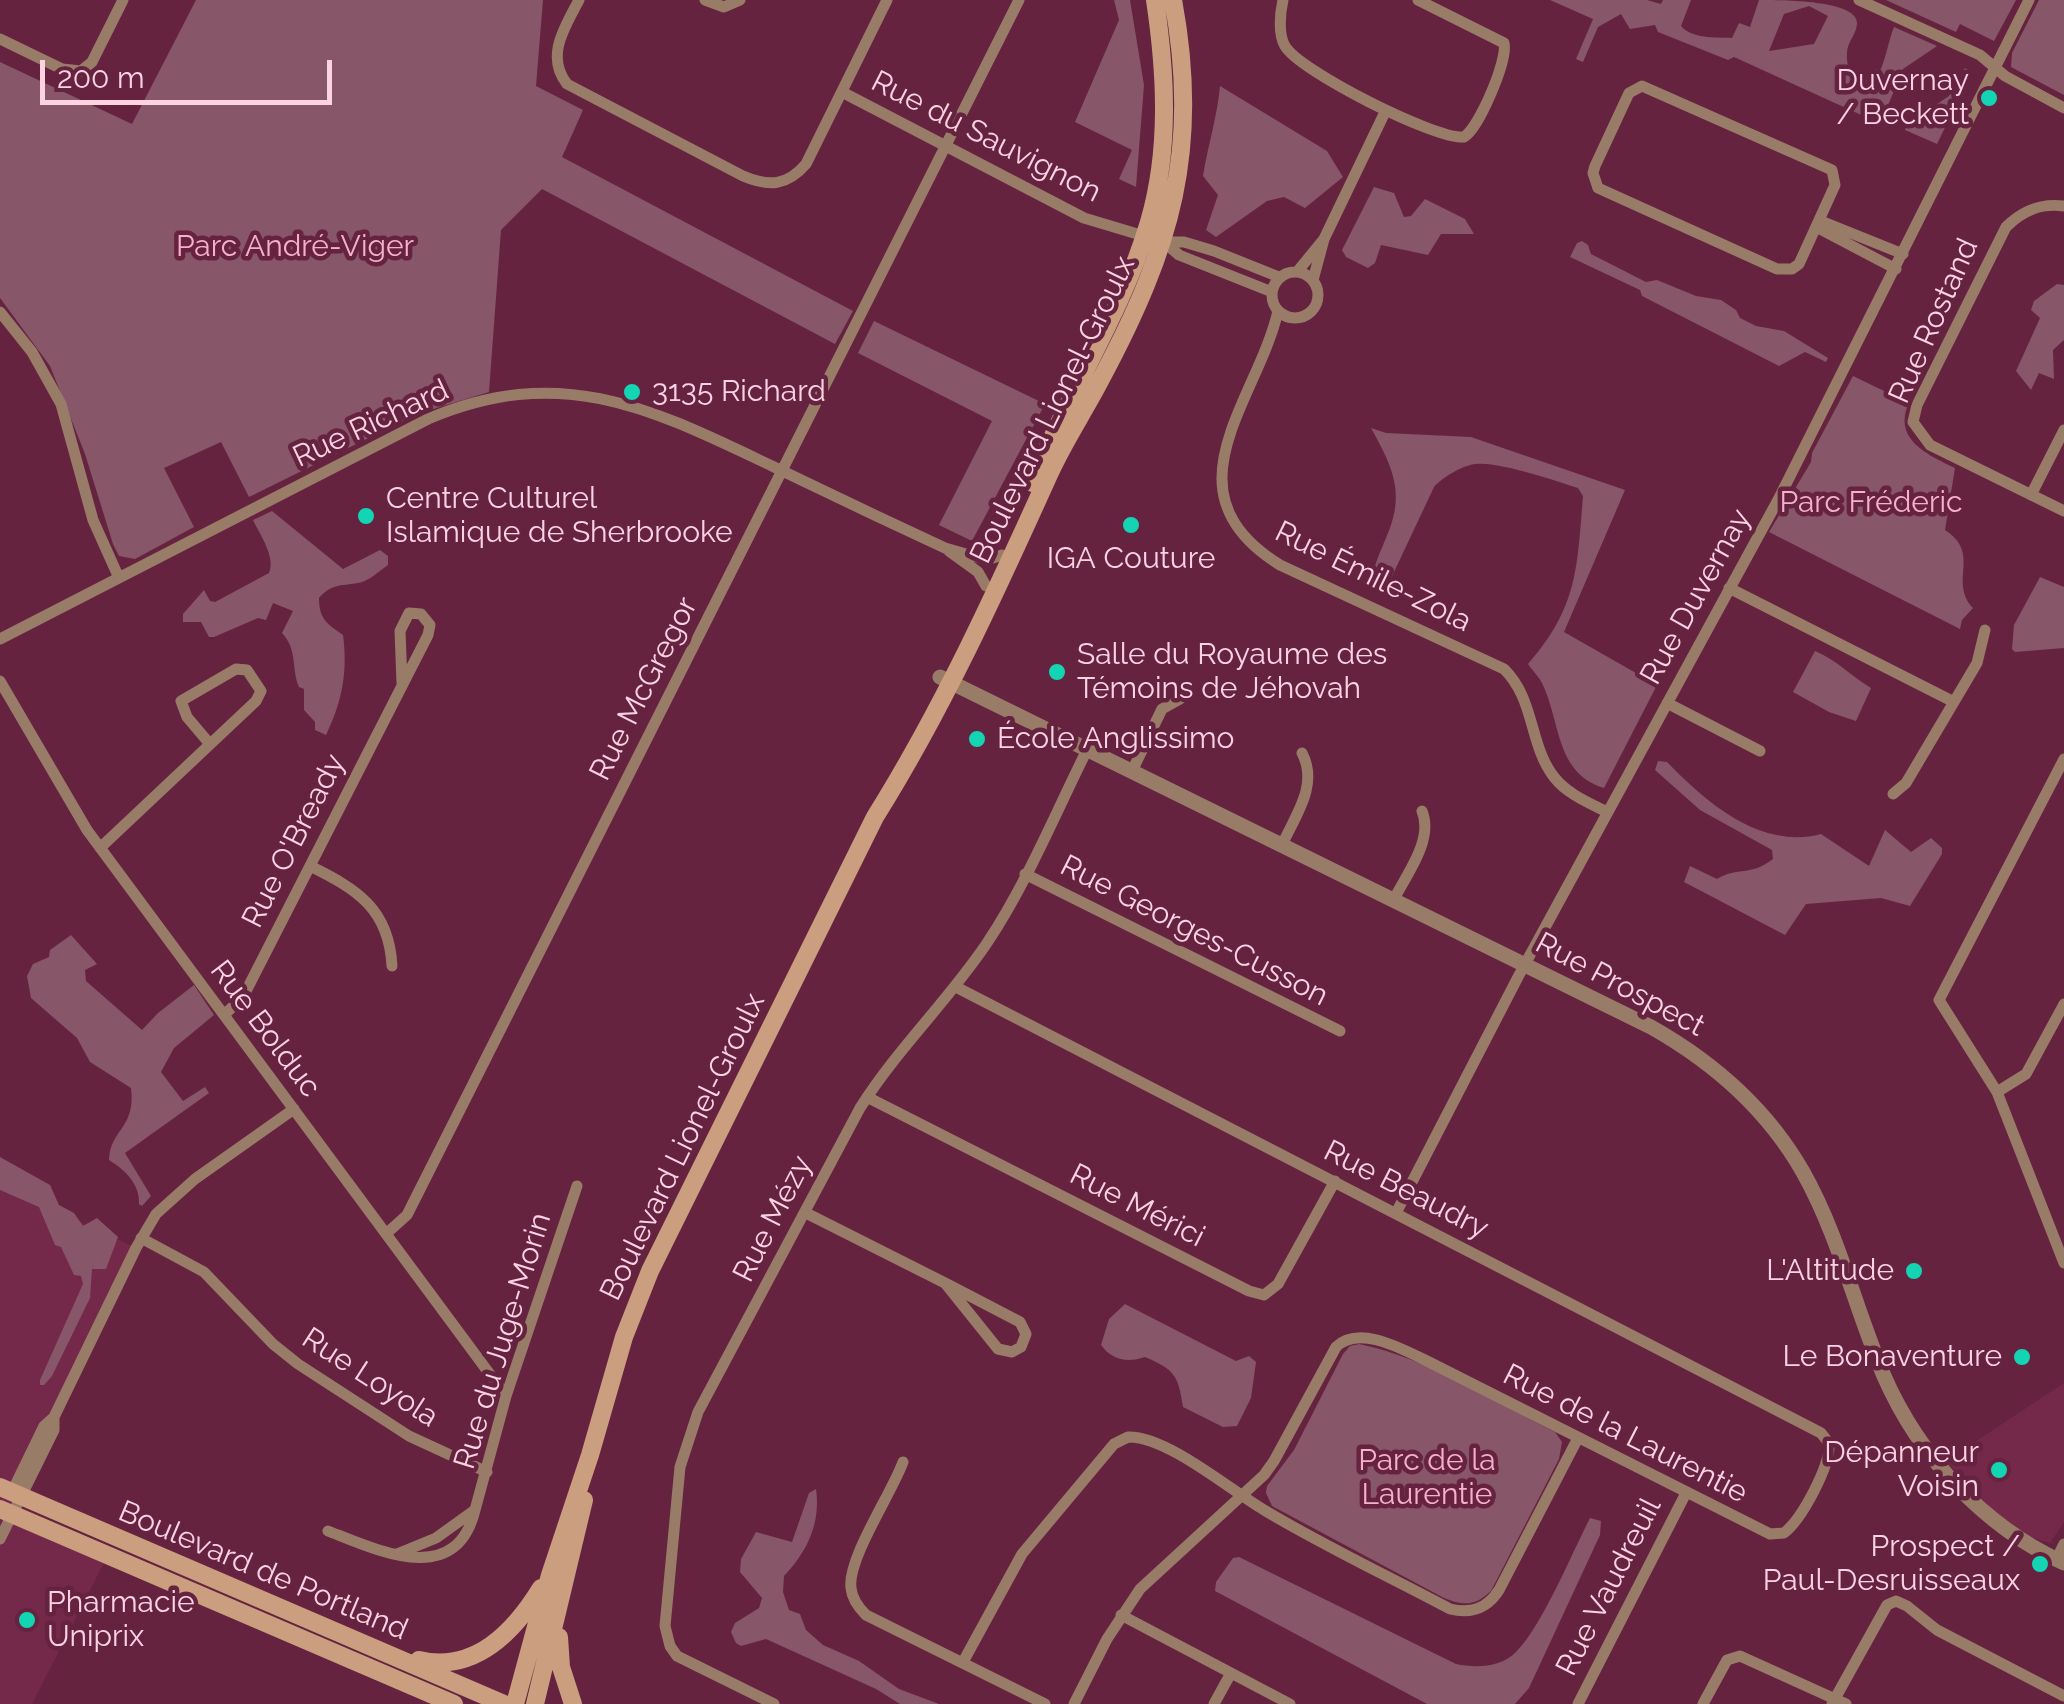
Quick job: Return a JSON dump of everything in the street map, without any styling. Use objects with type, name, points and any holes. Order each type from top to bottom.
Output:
[{"type":"main road","name":"Boulevard Lionel-Groulx","points":[[516,1704],[550,1575],[624,1337],[650,1271],[875,818],[906,767],[1144,237],[1160,175],[1162,148],[1164,90],[1155,0]]},
{"type":"main road","name":"Boulevard Lionel-Groulx","points":[[945,680],[1124,334],[1164,242],[1174,205],[1184,133],[1182,53],[1173,0]]},
{"type":"main road","name":"Boulevard Lionel-Groulx","points":[[535,1704],[585,1496],[590,1455]]},
{"type":"main road","name":"Boulevard de Portland","points":[[11,1492],[504,1704]]},
{"type":"main road","name":"Boulevard de Portland","points":[[4,1512],[454,1704]]},
{"type":"main road","points":[[367,1645],[433,1663],[466,1659],[507,1634],[550,1575]]},
{"type":"main road","points":[[562,1600],[559,1652],[573,1704]]},
{"type":"street","points":[[0,39],[62,69],[80,71],[92,62],[122,0]]},
{"type":"street","points":[[580,0],[562,33],[556,54],[558,70],[567,84],[754,181],[777,184],[798,174],[887,0]]},
{"type":"street","points":[[704,0],[724,7],[740,0]]},
{"type":"street","name":"Rue McGregor","points":[[387,1233],[407,1216],[1019,0]]},
{"type":"street","points":[[1283,0],[1282,35],[1286,48],[1344,88],[1386,110],[1451,137],[1464,137],[1476,126],[1506,50],[1499,39],[1418,0]]},
{"type":"street","points":[[1860,0],[1980,55],[2005,76],[2064,108]]},
{"type":"street","name":"Rue Duvernay","points":[[1396,1213],[1896,269],[2029,0]]},
{"type":"street","points":[[1635,88],[1650,88],[1826,165],[1836,177],[1836,186],[1820,225],[1799,264],[1777,270],[1604,193],[1592,174],[1629,93],[1635,88]]},
{"type":"street","name":"Rue du Sauvignon","points":[[842,92],[1084,218],[1164,242]]},
{"type":"street","points":[[1312,280],[1324,239],[1386,110]]},
{"type":"street","name":"Rue Rostand","points":[[2064,206],[2036,207],[2006,227],[1912,422],[1930,445],[2064,511]]},
{"type":"street","points":[[1820,225],[1903,254]]},
{"type":"street","points":[[1820,225],[1896,269]]},
{"type":"street","points":[[1164,242],[1199,246],[1280,277],[1298,272],[1324,239]]},
{"type":"street","points":[[1164,242],[1179,255],[1272,292]]},
{"type":"street","points":[[1280,277],[1272,292],[1278,310],[1293,318],[1304,316],[1314,308],[1318,294],[1312,280],[1298,272]]},
{"type":"street","name":"Rue Émile-Zola","points":[[1271,344],[1278,310]]},
{"type":"street","points":[[0,312],[32,352],[61,404],[93,520],[119,578]]},
{"type":"street","name":"Rue Émile-Zola","points":[[1293,318],[1271,344],[1233,421],[1224,449],[1224,492],[1242,533],[1251,545],[1280,565],[1504,669],[1523,694],[1552,776],[1572,794],[1607,812]]},
{"type":"street","name":"Rue Richard","points":[[0,639],[428,419],[469,404],[508,397],[572,394],[649,410],[946,548],[987,560],[1002,555]]},
{"type":"street","points":[[2031,495],[2064,430]]},
{"type":"street","name":"Rue Richard","points":[[946,548],[978,572],[986,586]]},
{"type":"street","points":[[1729,588],[1954,702]]},
{"type":"street","name":"Rue O'Bready","points":[[224,1016],[243,997],[430,630],[422,614],[409,613],[401,624],[402,683]]},
{"type":"street","points":[[1893,794],[1906,783],[1977,662],[1986,630]]},
{"type":"street","points":[[100,848],[259,696],[259,685],[248,670],[236,669],[181,701],[187,717],[209,743]]},
{"type":"street","name":"Rue Prospect","points":[[945,680],[1668,1036],[1729,1082],[1760,1112],[1790,1152],[1816,1198],[1884,1374],[1914,1431],[1974,1502],[2008,1531],[2060,1561]]},
{"type":"street","name":"Rue Bolduc","points":[[0,681],[73,809],[100,848],[506,1396]]},
{"type":"street","points":[[1132,771],[1162,709],[1180,699]]},
{"type":"street","points":[[1666,703],[1760,751]]},
{"type":"street","name":"Rue Mézy","points":[[774,1704],[677,1656],[670,1646],[665,1626],[684,1448],[698,1412],[867,1097],[892,1061],[956,986],[995,930],[1087,750]]},
{"type":"street","points":[[1282,845],[1308,787],[1309,769],[1302,753]]},
{"type":"street","points":[[2064,758],[1939,1000],[1997,1092],[2064,1263]]},
{"type":"street","points":[[1393,900],[1424,839],[1422,811]]},
{"type":"street","points":[[310,866],[350,886],[364,898],[386,932],[392,966]]},
{"type":"street","name":"Rue Georges-Cusson","points":[[1025,874],[1340,1032]]},
{"type":"street","name":"Rue Beaudry","points":[[956,986],[1821,1434],[1830,1443]]},
{"type":"street","points":[[1997,1092],[2026,1074],[2064,1004]]},
{"type":"street","name":"Rue Mérici","points":[[867,1097],[1256,1294],[1264,1295],[1275,1289],[1334,1181]]},
{"type":"street","points":[[0,1539],[11,1492],[54,1430],[54,1417],[156,1214],[178,1193],[294,1109]]},
{"type":"street","name":"Rue du Juge-Morin","points":[[328,1531],[423,1560],[444,1554],[468,1530],[506,1396],[577,1186]]},
{"type":"street","points":[[806,1212],[945,1283],[1020,1322],[1026,1334],[1021,1346],[1012,1352],[998,1349],[945,1283]]},
{"type":"street","name":"Rue Loyola","points":[[141,1238],[204,1272],[298,1364],[427,1446],[487,1472]]},
{"type":"street","name":"Rue de la Laurentie","points":[[1242,1494],[1274,1461],[1336,1347],[1348,1338],[1366,1338],[1412,1353],[1761,1532],[1784,1533],[1796,1520],[1827,1464],[1830,1443]]},
{"type":"street","points":[[963,1662],[1036,1534],[1120,1440],[1134,1436],[1148,1441],[1217,1476],[1264,1511],[1450,1609],[1478,1610],[1499,1590],[1578,1438]]},
{"type":"street","points":[[904,1462],[857,1559],[851,1590],[858,1607],[866,1615],[1046,1704]]},
{"type":"street","name":"Rue Vaudreuil","points":[[1578,1704],[1686,1493]]},
{"type":"street","points":[[1074,1704],[1121,1616],[1152,1576],[1242,1494]]},
{"type":"street","points":[[2060,1561],[2064,1544]]},
{"type":"street","points":[[1703,1704],[1722,1666],[1732,1657],[1740,1656],[1758,1661],[1837,1702],[1887,1605],[1896,1602],[1937,1630],[2064,1696]]},
{"type":"street","points":[[1121,1616],[1290,1704]]},
{"type":"street","points":[[1214,1704],[1231,1673]]},
{"type":"shaded area","points":[[0,1184],[136,1248],[11,1506],[111,1549],[32,1704],[0,1704]]},
{"type":"shaded area","points":[[2064,1383],[2064,1522],[2050,1543],[2030,1537],[1998,1515],[1946,1461]]},
{"type":"green space","name":"Parc André-Viger","points":[[196,0],[543,0],[536,86],[583,110],[562,157],[853,311],[835,344],[542,189],[501,230],[489,392],[417,414],[249,497],[221,442],[164,468],[194,527],[135,559],[119,556],[50,366],[0,298],[0,62],[132,124]]},
{"type":"green space","points":[[1114,0],[1130,0],[1144,85],[1136,187],[1119,179],[1132,150],[1075,122],[1119,20]]},
{"type":"green space","points":[[1550,0],[1647,0],[1661,4],[1663,0],[1691,0],[1681,26],[1697,35],[1732,38],[1739,23],[1750,27],[1759,0],[1832,6],[1854,15],[1857,23],[1847,53],[1852,83],[1869,79],[1876,69],[1880,71],[1894,27],[1937,46],[1903,69],[1889,103],[1870,119],[1734,57],[1728,60],[1658,32],[1655,25],[1630,29],[1621,14],[1598,27],[1583,62],[1576,59],[1593,19]],"holes":[[[1809,6],[1828,16],[1814,44],[1769,51],[1784,14]]]},
{"type":"green space","points":[[1886,0],[2016,0],[1994,41],[1960,24],[1956,32]]},
{"type":"green space","points":[[2039,0],[2064,0],[2064,95],[2011,67],[2012,53]]},
{"type":"green space","points":[[1965,68],[1972,72],[1937,144],[1905,130],[1906,125],[1949,96]]},
{"type":"green space","points":[[1220,86],[1327,151],[1343,177],[1305,208],[1284,197],[1267,201],[1216,237],[1206,230],[1218,195],[1203,176]]},
{"type":"green space","points":[[1374,187],[1394,193],[1404,217],[1411,216],[1425,199],[1465,219],[1474,234],[1441,234],[1428,255],[1381,245],[1375,263],[1368,268],[1346,257],[1342,250]]},
{"type":"green space","points":[[1582,241],[1591,254],[1646,282],[1657,280],[1696,296],[1721,300],[1736,310],[1740,318],[1756,326],[1784,331],[1828,358],[1826,362],[1805,352],[1779,366],[1642,296],[1640,290],[1570,257]]},
{"type":"green space","points":[[2057,284],[2064,285],[2064,340],[2053,350],[2054,379],[2039,373],[2031,390],[2016,371],[2040,318],[2031,310],[2034,301]]},
{"type":"green space","points":[[874,321],[1045,404],[972,541],[939,525],[992,421],[858,353]]},
{"type":"green space","name":"Parc Fréderic","points":[[1853,376],[1909,403],[1905,427],[1909,436],[1924,451],[1955,468],[1945,530],[1961,549],[1963,588],[1973,608],[1962,620],[1960,629],[1769,532],[1811,462],[1812,453]]},
{"type":"green space","points":[[1371,428],[1386,433],[1471,437],[1625,490],[1564,632],[1657,685],[1604,788],[1576,771],[1568,758],[1542,683],[1528,664],[1557,624],[1572,586],[1583,496],[1578,488],[1486,464],[1459,469],[1434,487],[1387,587],[1374,570],[1395,511],[1395,486],[1389,463]]},
{"type":"green space","points":[[272,511],[343,569],[380,550],[388,556],[388,565],[370,578],[332,588],[319,598],[322,616],[343,635],[345,662],[336,711],[326,735],[315,730],[315,722],[304,710],[304,689],[299,687],[290,646],[282,633],[293,611],[273,603],[266,620],[258,618],[214,637],[209,637],[201,622],[183,622],[183,614],[204,590],[210,601],[215,602],[269,573],[269,553],[253,520]]},
{"type":"green space","points":[[2040,577],[2064,587],[2064,648],[2015,652],[2014,625]]},
{"type":"green space","points":[[1815,651],[1871,688],[1856,721],[1829,712],[1793,692]]},
{"type":"green space","points":[[1658,761],[1667,762],[1717,807],[1756,829],[1798,837],[1821,834],[1869,866],[1885,830],[1911,852],[1931,838],[1942,848],[1942,854],[1910,906],[1881,898],[1806,904],[1785,935],[1684,882],[1690,866],[1717,879],[1765,864],[1773,859],[1772,850],[1700,810],[1655,770]]},
{"type":"green space","points":[[71,935],[97,964],[85,970],[86,981],[142,1030],[194,985],[214,1015],[174,1048],[161,1072],[183,1101],[205,1087],[209,1093],[125,1153],[151,1196],[142,1206],[130,1178],[109,1160],[110,1150],[130,1112],[131,1088],[90,1062],[77,1038],[31,998],[27,976],[33,964],[49,957],[50,950]]},
{"type":"green space","points":[[0,1157],[50,1185],[59,1205],[74,1213],[83,1226],[97,1218],[118,1237],[106,1269],[92,1269],[90,1298],[44,1385],[40,1385],[40,1380],[83,1284],[81,1276],[74,1275],[61,1247],[55,1245],[39,1207],[0,1190]]},
{"type":"green space","points":[[1125,1304],[1236,1361],[1249,1356],[1256,1362],[1251,1398],[1237,1426],[1223,1427],[1183,1407],[1177,1381],[1163,1366],[1145,1357],[1120,1359],[1105,1350],[1101,1345],[1109,1319]]},
{"type":"green space","name":"Parc de la Laurentie","points":[[1359,1344],[1410,1359],[1460,1382],[1555,1432],[1562,1442],[1559,1459],[1491,1591],[1480,1600],[1463,1603],[1444,1598],[1272,1506],[1267,1486],[1294,1450],[1343,1354],[1350,1346]]},
{"type":"green space","points":[[816,1489],[816,1514],[810,1536],[784,1576],[783,1592],[789,1610],[800,1614],[806,1630],[823,1645],[859,1661],[899,1689],[939,1704],[900,1704],[876,1689],[766,1639],[741,1646],[736,1643],[731,1632],[735,1623],[759,1608],[762,1598],[740,1572],[741,1559],[756,1532],[792,1542],[809,1493]]},
{"type":"green space","points":[[1590,1518],[1601,1521],[1600,1535],[1529,1688],[1515,1704],[1427,1704],[1215,1591],[1216,1582],[1233,1558],[1239,1557],[1456,1664],[1488,1666],[1510,1657],[1526,1640]]},
{"type":"place","name":"Duvernay / Beckett","points":[[1989,98]]},
{"type":"place","name":"3135 Richard","points":[[632,392]]},
{"type":"place","name":"Centre Culturel Islamique de Sherbrooke","points":[[366,516]]},
{"type":"place","name":"IGA Couture","points":[[1131,525]]},
{"type":"place","name":"Salle du Royaume des Témoins de Jéhovah","points":[[1057,672]]},
{"type":"place","name":"École Anglissimo","points":[[977,739]]},
{"type":"place","name":"L'Altitude","points":[[1914,1271]]},
{"type":"place","name":"Le Bonaventure","points":[[2022,1357]]},
{"type":"place","name":"Dépanneur Voisin","points":[[1999,1470]]},
{"type":"place","name":"Prospect / Paul-Desruisseaux","points":[[2040,1564]]},
{"type":"place","name":"Pharmacie Uniprix","points":[[27,1620]]}]
